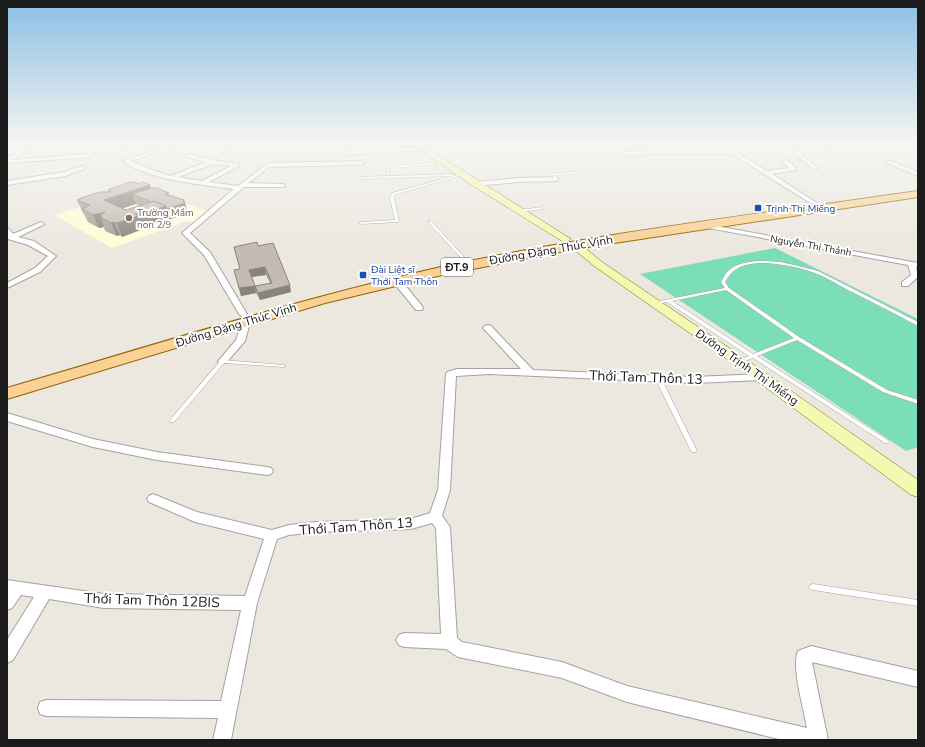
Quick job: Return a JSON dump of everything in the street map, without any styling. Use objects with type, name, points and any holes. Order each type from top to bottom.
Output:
[{"type":"main road","name":"Đường Trịnh Thị Miếng","points":[[467,178],[570,242],[598,264],[762,377],[918,490]]},
{"type":"main road","name":"Đường Đặng Thúc Vịnh","points":[[7,394],[356,282],[463,258],[814,203],[918,189]]},
{"type":"main road","name":"Đường Đặng Thúc Vịnh","points":[[7,383],[245,318],[397,281],[570,242],[705,226],[918,194]]},
{"type":"street","points":[[7,183],[38,178]]},
{"type":"street","points":[[171,178],[203,183],[241,186],[283,186]]},
{"type":"street","points":[[203,183],[213,178]]},
{"type":"street","points":[[223,362],[240,341],[245,318],[207,254],[186,233],[251,178]]},
{"type":"street","points":[[774,178],[814,203]]},
{"type":"street","points":[[476,184],[518,180],[556,179]]},
{"type":"street","points":[[9,234],[41,224]]},
{"type":"street","name":"Nguyễn Thị Thảnh","points":[[705,226],[915,265]]},
{"type":"street","points":[[7,286],[31,275],[48,262],[52,256],[31,243],[9,234]]},
{"type":"street","points":[[904,284],[915,276],[915,265]]},
{"type":"street","points":[[397,281],[419,308]]},
{"type":"street","points":[[488,328],[530,373]]},
{"type":"street","name":"Thới Tam Thôn 13","points":[[272,535],[289,530],[411,524],[435,517],[444,490],[451,374],[457,372],[530,373],[694,380],[762,377]]},
{"type":"street","points":[[7,418],[93,443],[157,456],[267,471]]},
{"type":"street","points":[[153,499],[195,517],[272,535],[250,603],[222,740]]},
{"type":"street","points":[[435,517],[443,527],[449,642]]},
{"type":"street","points":[[7,603],[12,587]]},
{"type":"street","name":"Thới Tam Thôn 12BIS","points":[[12,587],[104,601],[250,603]]},
{"type":"street","points":[[7,655],[45,592]]},
{"type":"street","points":[[404,640],[449,642],[458,649],[562,670],[627,694],[818,740],[804,668],[804,656],[811,654],[918,678]]},
{"type":"street","points":[[46,708],[228,710]]},
{"type":"lane","points":[[361,223],[397,222],[392,194],[448,178]]},
{"type":"lane","points":[[520,211],[542,208]]},
{"type":"lane","points":[[430,222],[463,258]]},
{"type":"lane","points":[[918,324],[817,272],[786,264],[764,262],[744,264],[732,269],[726,276],[724,282],[727,289],[797,338],[885,391],[918,402]]},
{"type":"lane","points":[[654,303],[727,289]]},
{"type":"lane","points":[[669,301],[887,442]]},
{"type":"lane","points":[[739,361],[797,338]]},
{"type":"lane","points":[[172,421],[223,362],[284,366]]},
{"type":"lane","points":[[658,378],[694,451]]},
{"type":"lane","points":[[813,587],[918,603]]},
{"type":"shaded area","name":"Trường Mầm non 2/9","points":[[144,188],[206,211],[194,222],[187,221],[112,248],[54,215]]},
{"type":"green space","points":[[775,248],[918,319],[918,447],[906,451],[640,274]]},
{"type":"building","points":[[130,182],[139,184],[143,182],[150,185],[104,200],[126,210],[154,201],[166,206],[135,214],[138,216],[117,223],[111,223],[100,217],[102,216],[100,215],[105,212],[93,215],[82,209],[90,205],[77,200],[100,192],[111,192],[108,190]]},
{"type":"building","points":[[151,188],[157,188],[169,193],[165,194],[184,200],[183,201],[185,203],[167,209],[166,206],[154,201],[151,202],[132,194]]},
{"type":"building","points":[[257,242],[258,246],[273,243],[290,285],[258,293],[255,286],[239,288],[234,270],[240,269],[234,247]],"holes":[[[265,267],[272,283],[255,286],[249,270]]]},
{"type":"place","name":"Trịnh Thị Miếng","points":[[758,208]]},
{"type":"place","name":"Trường Mầm non 2/9","points":[[129,218]]},
{"type":"place","name":"Đài Liệt sĩ Thới Tam Thôn","points":[[363,275]]}]
